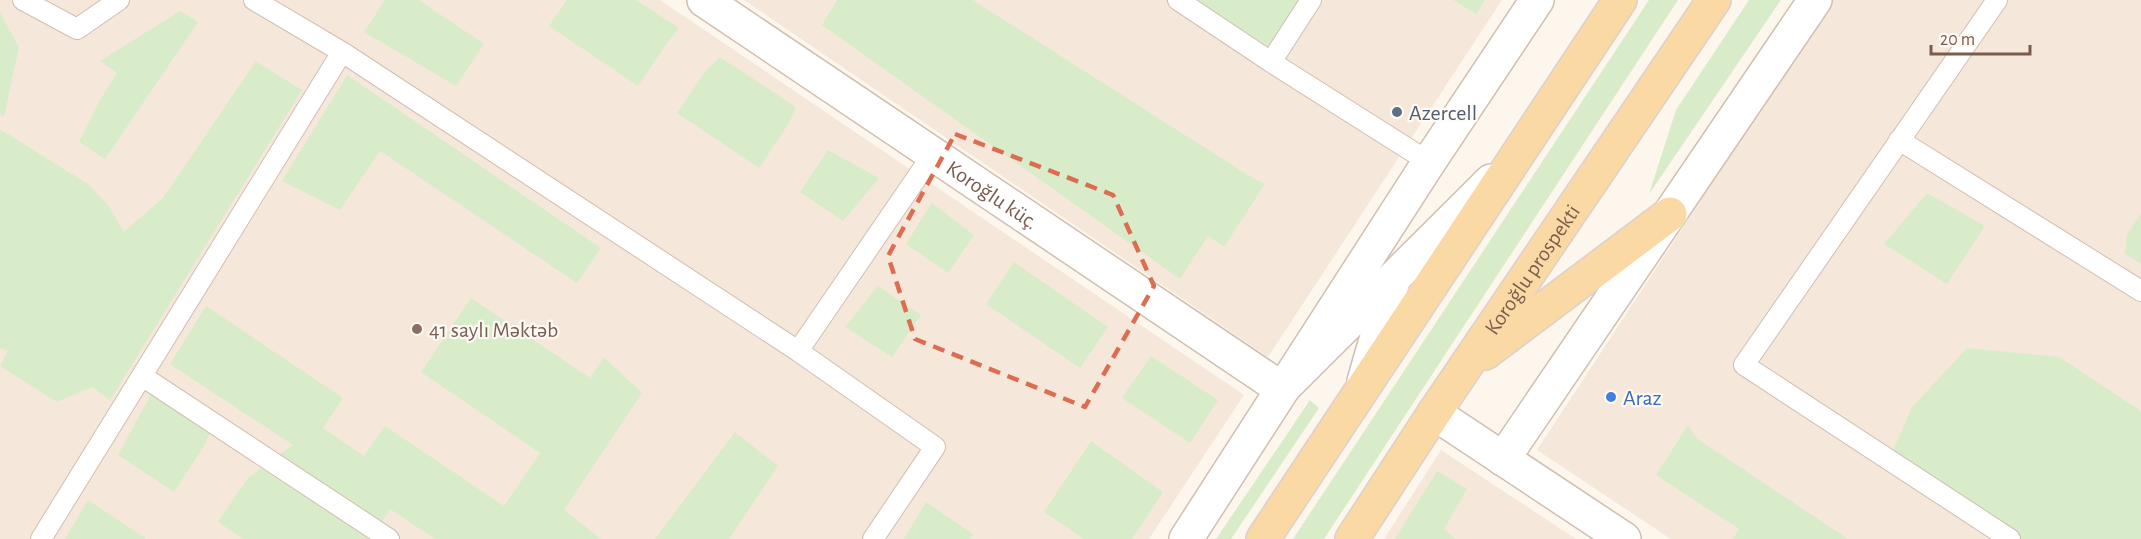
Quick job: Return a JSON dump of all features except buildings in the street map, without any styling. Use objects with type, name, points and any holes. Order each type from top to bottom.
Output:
[{"type":"main road","points":[[1263,539],[1620,0]]},
{"type":"main road","name":"Koroğlu prospekti","points":[[1352,539],[1434,413],[1714,0]]},
{"type":"main road","points":[[1465,369],[1670,214]]},
{"type":"street","name":"Koroğlu küç.","points":[[704,0],[1282,389]]},
{"type":"street","points":[[1186,539],[1429,162],[1538,0]]},
{"type":"street","points":[[1503,459],[1815,0]]},
{"type":"street","points":[[1282,389],[1517,155]]},
{"type":"street","points":[[1361,391],[1429,162]]},
{"type":"street","points":[[1434,413],[1624,539]]},
{"type":"lane","points":[[23,0],[77,29],[119,0]]},
{"type":"lane","points":[[254,0],[342,52],[798,351],[935,447],[873,539]]},
{"type":"lane","points":[[1178,0],[1429,162]]},
{"type":"lane","points":[[1271,62],[1311,0]]},
{"type":"lane","points":[[1997,0],[1744,365],[2010,539]]},
{"type":"lane","points":[[41,539],[342,52]]},
{"type":"lane","points":[[1899,140],[2141,291]]},
{"type":"lane","points":[[798,351],[933,154]]},
{"type":"lane","points":[[142,376],[389,539]]},
{"type":"highlighted area","points":[[955,134],[1113,195],[1154,286],[1085,407],[915,339],[888,256]]},
{"type":"shaded area","points":[[0,0],[660,0],[1244,395],[1149,539],[0,539]]},
{"type":"shaded area","points":[[744,0],[1502,0],[1268,357]]},
{"type":"shaded area","points":[[1832,0],[2141,0],[2141,539],[1671,539],[1537,450]]},
{"type":"shaded area","points":[[1441,450],[1576,539],[1384,539]]},
{"type":"green space","points":[[385,0],[419,0],[484,44],[456,86],[364,32]]},
{"type":"green space","points":[[567,0],[636,0],[679,28],[638,86],[549,26]]},
{"type":"green space","points":[[837,0],[973,0],[1265,184],[1224,247],[1208,236],[1180,279],[822,25]]},
{"type":"green space","points":[[1196,0],[1306,0],[1274,50]]},
{"type":"green space","points":[[1453,0],[1485,0],[1476,14]]},
{"type":"green space","points":[[1649,0],[1678,0],[1324,539],[1293,539]]},
{"type":"green space","points":[[1749,0],[1781,0],[1649,194],[1676,110]]},
{"type":"green space","points":[[180,11],[198,22],[105,159],[79,142],[100,100],[117,73],[100,61]]},
{"type":"green space","points":[[0,13],[19,47],[4,117],[0,114]]},
{"type":"green space","points":[[720,57],[796,107],[789,123],[759,168],[677,113],[707,69]]},
{"type":"green space","points":[[256,61],[302,90],[110,400],[92,387],[57,402],[0,366],[8,351],[0,348],[0,129],[88,184],[108,205],[124,232],[163,198]]},
{"type":"green space","points":[[347,75],[601,248],[577,283],[380,151],[340,210],[282,181]]},
{"type":"green space","points":[[828,150],[879,178],[843,221],[800,192]]},
{"type":"green space","points":[[1927,193],[1985,226],[1947,284],[1884,244]]},
{"type":"green space","points":[[932,203],[974,235],[948,273],[906,244]]},
{"type":"green space","points":[[2141,213],[2141,264],[2125,254],[2127,235]]},
{"type":"green space","points":[[1014,262],[1108,327],[1080,368],[986,304]]},
{"type":"green space","points":[[878,286],[921,315],[892,357],[845,327]]},
{"type":"green space","points":[[471,298],[590,378],[604,357],[642,393],[564,510],[601,539],[435,539],[390,509],[371,539],[243,539],[218,522],[247,479],[293,445],[170,364],[206,306],[343,398],[323,428],[364,456],[385,426],[504,506],[540,453],[421,372]]},
{"type":"green space","points":[[1967,348],[2059,357],[2141,411],[2141,539],[2010,539],[1889,460],[1912,407]]},
{"type":"green space","points":[[1151,356],[1218,400],[1190,443],[1122,398]]},
{"type":"green space","points":[[155,387],[214,427],[174,492],[118,455]]},
{"type":"green space","points":[[1310,400],[1319,408],[1231,539],[1216,539]]},
{"type":"green space","points":[[1688,425],[1696,438],[1848,539],[1733,539],[1739,529],[1656,475]]},
{"type":"green space","points":[[735,432],[778,466],[729,539],[655,539]]},
{"type":"green space","points":[[1091,441],[1163,492],[1132,539],[1084,539],[1044,512]]},
{"type":"green space","points":[[1437,471],[1467,489],[1444,529],[1456,539],[1395,539]]},
{"type":"green space","points":[[88,500],[145,538],[145,539],[65,539]]},
{"type":"green space","points":[[926,502],[973,534],[970,539],[904,539]]},
{"type":"place","name":"Azercell","points":[[1397,112]]},
{"type":"place","name":"41 saylı Məktəb","points":[[417,329]]},
{"type":"place","name":"Araz","points":[[1611,397]]}]
